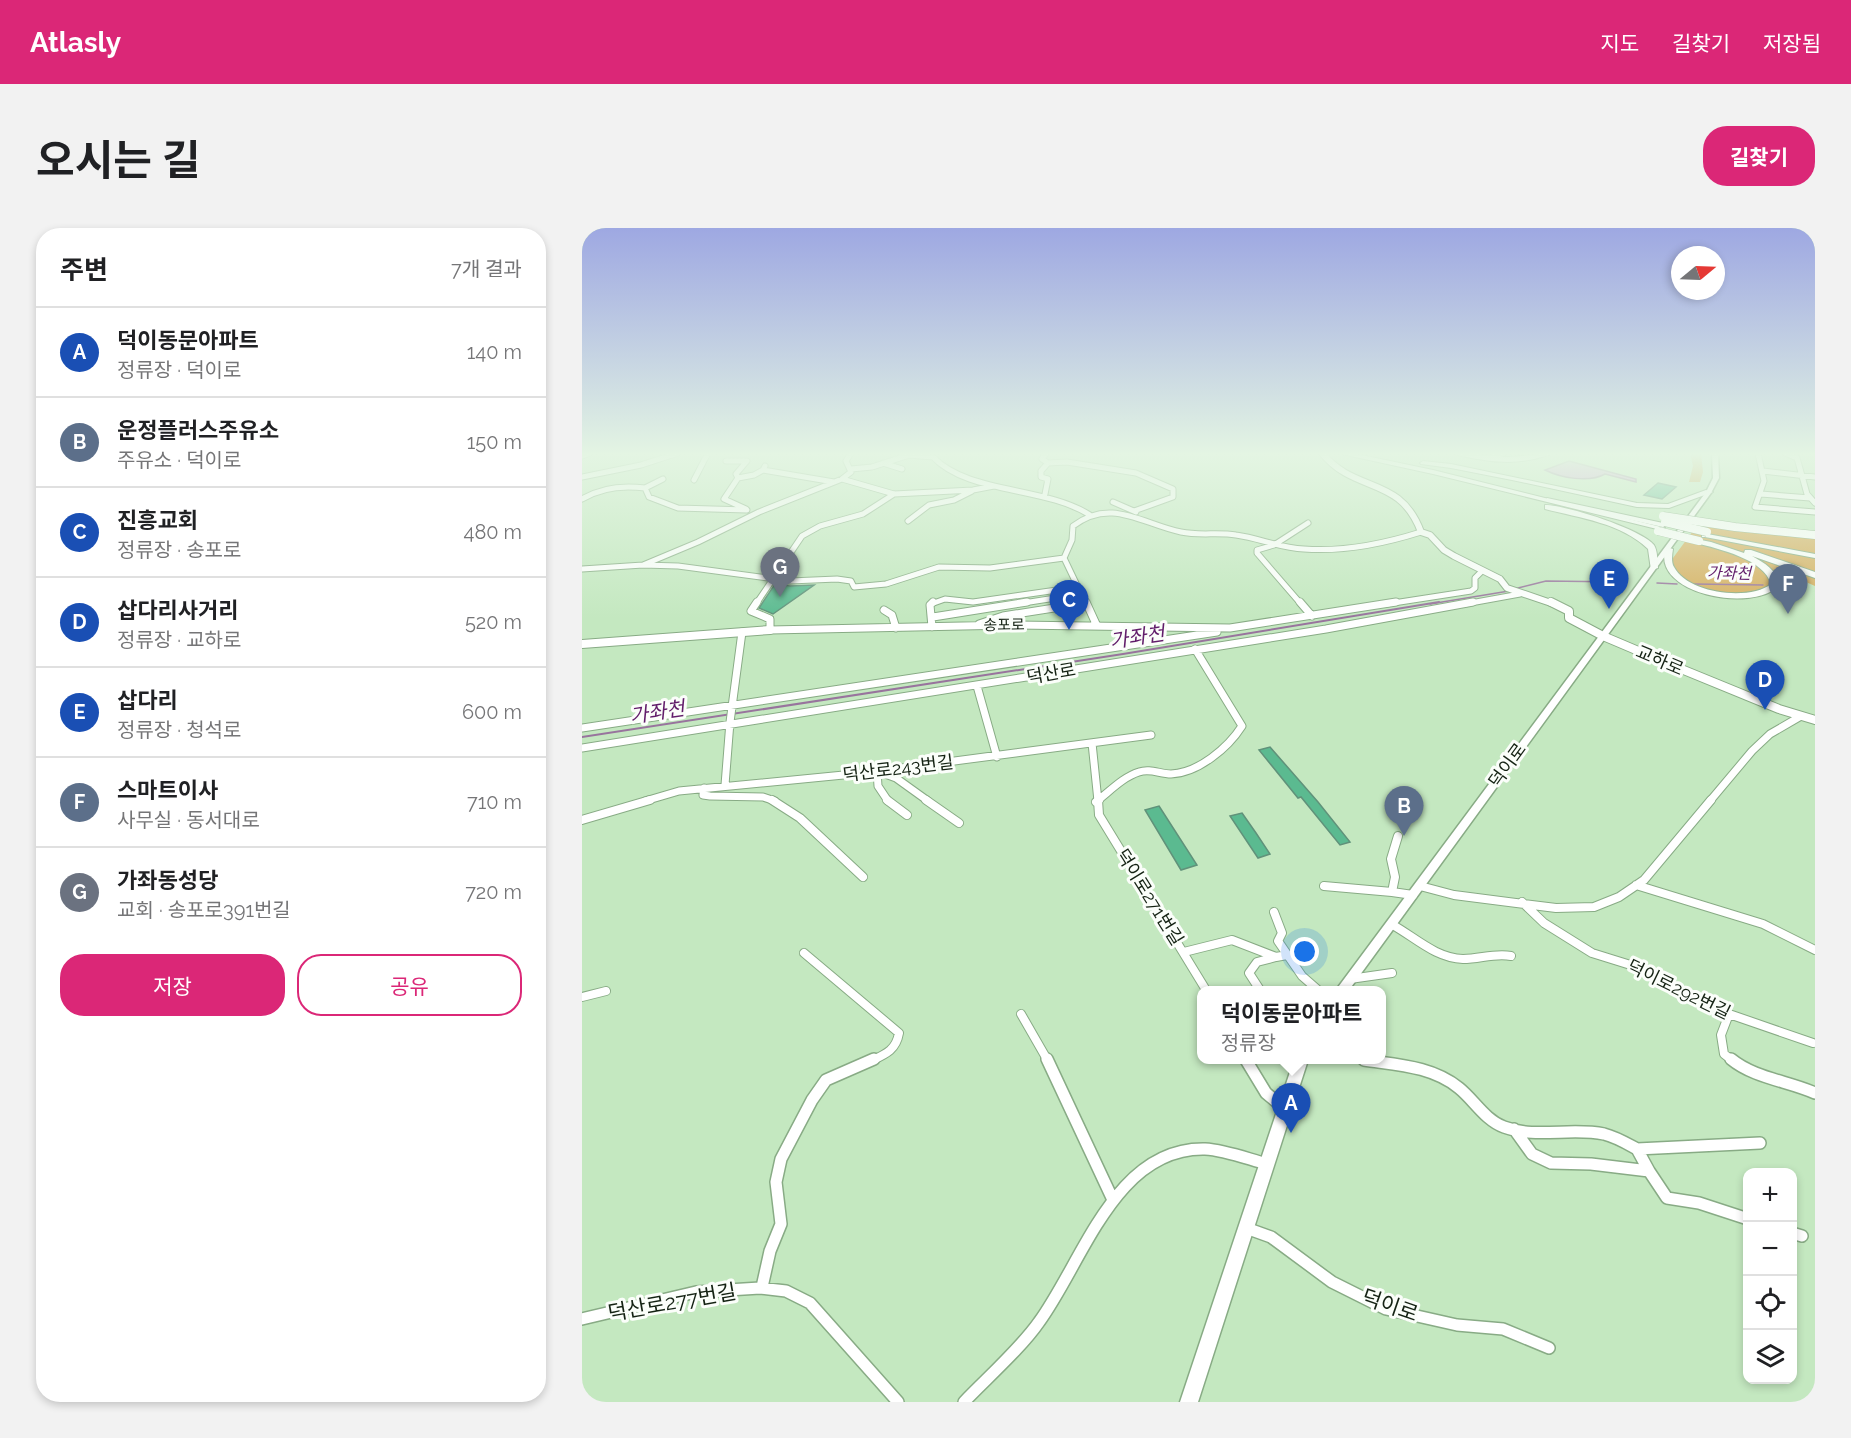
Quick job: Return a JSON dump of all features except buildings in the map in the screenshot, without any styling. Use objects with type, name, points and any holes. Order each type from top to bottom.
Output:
[{"type":"main road","points":[[1551,508],[1622,529],[1639,537],[1652,548],[1654,568]]},
{"type":"main road","points":[[1580,508],[1662,524],[1724,526],[1815,535]]},
{"type":"main road","points":[[1586,508],[1662,524]]},
{"type":"main road","points":[[1603,508],[1703,536],[1812,574]]},
{"type":"main road","name":"덕이로","points":[[1345,986],[1698,508]]},
{"type":"main road","points":[[1669,549],[1667,561],[1670,570],[1676,577],[1696,588],[1723,595],[1750,596],[1768,592],[1776,585],[1774,576],[1755,561],[1703,536]]},
{"type":"main road","points":[[1703,536],[1815,554]]},
{"type":"main road","points":[[1189,1402],[1299,1064]]},
{"type":"street","points":[[677,508],[759,512]]},
{"type":"street","points":[[742,508],[747,510]]},
{"type":"street","points":[[643,565],[770,508]]},
{"type":"street","points":[[770,630],[770,619],[751,611],[802,536],[811,530],[862,514],[872,508]]},
{"type":"street","points":[[908,521],[925,508]]},
{"type":"street","points":[[1076,508],[1090,514],[1116,513],[1142,518],[1179,531],[1231,534],[1290,548],[1352,549],[1421,532]]},
{"type":"street","points":[[1127,508],[1142,518]]},
{"type":"street","points":[[1134,511],[1143,508]]},
{"type":"street","name":"교하로","points":[[1409,508],[1415,515],[1421,532],[1430,535],[1444,550],[1500,579],[1514,591],[1538,596],[1565,608],[1569,611],[1569,618],[1603,636],[1815,720]]},
{"type":"street","points":[[1762,508],[1815,512]]},
{"type":"street","points":[[1090,514],[1072,526],[1072,540],[1064,558],[1097,626]]},
{"type":"street","points":[[1308,523],[1270,548],[1257,550],[1257,553],[1312,616]]},
{"type":"street","points":[[582,569],[643,565],[678,566],[774,577],[790,581],[837,579],[851,581],[854,587],[860,588],[884,584],[951,565],[987,568],[1023,561],[1064,558]]},
{"type":"street","name":"송포로","points":[[582,644],[770,630],[977,626],[1230,628],[1472,591],[1475,579],[1482,571]]},
{"type":"street","points":[[932,627],[933,617],[930,605],[934,601],[958,598],[973,602],[1078,587]]},
{"type":"street","name":"덕산로","points":[[582,748],[1324,629],[1514,591]]},
{"type":"street","points":[[933,617],[1081,594]]},
{"type":"street","points":[[977,626],[990,618],[1086,603]]},
{"type":"street","points":[[884,610],[892,615],[896,628]]},
{"type":"street","name":"덕산로","points":[[582,728],[1207,634],[1230,628]]},
{"type":"street","points":[[725,785],[729,724],[742,632]]},
{"type":"street","points":[[1096,802],[1137,772],[1148,770],[1172,775],[1206,761],[1239,733],[1242,726],[1195,649]]},
{"type":"street","points":[[977,686],[997,756]]},
{"type":"street","points":[[1324,886],[1392,892],[1416,890],[1556,908],[1594,907],[1619,897],[1644,880],[1752,751],[1770,734],[1801,716]]},
{"type":"street","name":"덕산로243번길","points":[[582,820],[662,796],[704,788],[877,771],[1151,735]]},
{"type":"street","name":"덕이로271번길","points":[[1092,743],[1099,815],[1204,986]]},
{"type":"street","points":[[907,815],[880,794],[876,785],[877,771],[896,778],[959,823]]},
{"type":"street","points":[[704,788],[703,795],[713,798],[764,797],[776,801],[814,831],[863,877]]},
{"type":"street","points":[[1392,892],[1395,877],[1391,859],[1398,836]]},
{"type":"street","points":[[1636,885],[1763,924],[1815,950]]},
{"type":"street","name":"덕이로292번길","points":[[1522,903],[1544,923],[1592,953],[1637,967],[1667,986],[1729,1014],[1813,1043]]},
{"type":"street","points":[[1274,912],[1282,933],[1278,941],[1302,976],[1313,986]]},
{"type":"street","points":[[1391,924],[1408,933],[1431,952],[1452,958],[1464,959],[1497,953],[1511,956]]},
{"type":"street","points":[[1184,952],[1232,940],[1276,957]]},
{"type":"street","name":"덕산로277번길","points":[[762,1287],[770,1251],[781,1224],[776,1182],[781,1159],[812,1100],[826,1080],[887,1054],[897,1046],[899,1033],[804,953]]},
{"type":"street","points":[[1257,986],[1249,973],[1257,963],[1287,955]]},
{"type":"street","points":[[1350,979],[1392,974]]},
{"type":"street","points":[[582,997],[606,992]]},
{"type":"street","points":[[1021,1014],[1051,1067],[1113,1200]]},
{"type":"street","points":[[1729,1014],[1722,1035],[1724,1054],[1743,1069],[1794,1084],[1815,1093]]},
{"type":"street","points":[[1386,1062],[1410,1066],[1440,1075],[1459,1088],[1502,1126],[1527,1131],[1603,1133],[1622,1138],[1637,1149],[1648,1171],[1667,1197],[1699,1203],[1743,1217]]},
{"type":"street","points":[[1249,1064],[1266,1093],[1284,1108]]},
{"type":"street","points":[[1514,1129],[1532,1154],[1551,1163],[1591,1164],[1648,1171]]},
{"type":"street","points":[[1637,1149],[1760,1143]]},
{"type":"street","points":[[964,1402],[1039,1323],[1113,1200],[1133,1178],[1157,1160],[1176,1152],[1206,1149],[1267,1164]]},
{"type":"street","name":"덕이로","points":[[1246,1228],[1271,1237],[1332,1282],[1386,1309],[1456,1325],[1503,1329],[1549,1348]]},
{"type":"street","name":"덕산로277번길","points":[[582,1319],[679,1296],[762,1287],[784,1290],[806,1300],[898,1402]]},
{"type":"shaded area","points":[[1698,524],[1815,537],[1815,586],[1788,574],[1795,588],[1771,586],[1751,592],[1727,594],[1705,590],[1695,585],[1686,580],[1671,565],[1673,558]]},
{"type":"waterway","name":"가좌천","points":[[1514,589],[1546,581],[1624,582]]},
{"type":"waterway","name":"가좌천","points":[[1657,583],[1677,584]]},
{"type":"waterway","name":"가좌천","points":[[1694,584],[1763,585]]},
{"type":"waterway","name":"가좌천","points":[[1784,586],[1793,586]]},
{"type":"waterway","name":"가좌천","points":[[1430,604],[1509,591]]},
{"type":"waterway","name":"가좌천","points":[[582,737],[1123,654],[1439,602]]},
{"type":"place","name":"가좌동성당","points":[[780,597]]},
{"type":"place","name":"삽다리","points":[[1609,609]]},
{"type":"place","name":"스마트이사","points":[[1788,614]]},
{"type":"place","name":"진흥교회","points":[[1069,630]]},
{"type":"place","name":"삽다리사거리","points":[[1765,710]]},
{"type":"place","name":"운정플러스주유소","points":[[1404,836]]},
{"type":"place","name":"덕이동문아파트","points":[[1291,1133]]}]
